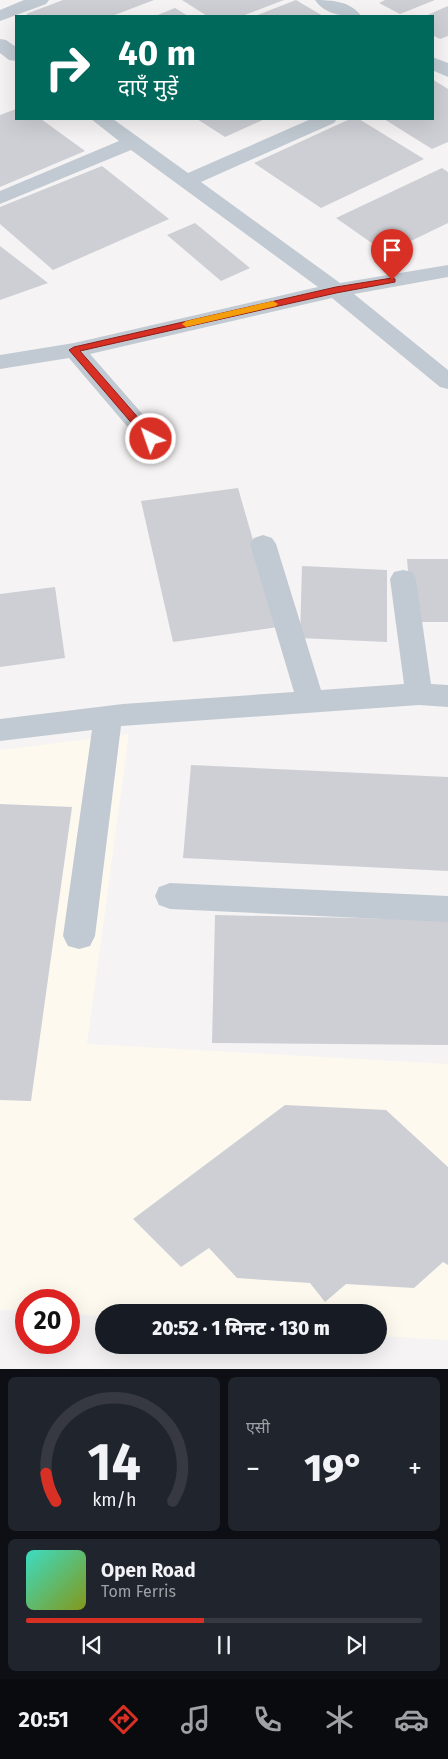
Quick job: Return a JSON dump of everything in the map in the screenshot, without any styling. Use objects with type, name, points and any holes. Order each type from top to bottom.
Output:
[{"type":"lane","points":[[0,16],[40,0]]},
{"type":"lane","points":[[324,0],[350,15]]},
{"type":"lane","points":[[434,63],[448,71]]},
{"type":"lane","points":[[102,120],[336,290],[448,382]]},
{"type":"lane","points":[[186,181],[325,120]]},
{"type":"lane","points":[[0,198],[133,142]]},
{"type":"lane","points":[[0,362],[74,350],[336,290],[448,271]]},
{"type":"lane","points":[[74,350],[151,439]]},
{"type":"lane","points":[[263,544],[311,701]]},
{"type":"lane","points":[[403,578],[419,694]]},
{"type":"lane","points":[[0,730],[108,717],[311,701],[419,694],[448,696]]},
{"type":"lane","points":[[80,936],[108,717]]},
{"type":"lane","points":[[170,896],[448,909]]},
{"type":"shaded area","points":[[129,734],[87,1044],[448,1064],[448,1340],[387,1336],[387,1304],[95,1304],[95,1316],[80,1314],[80,1289],[15,1289],[15,1310],[0,1310],[0,750]]},
{"type":"building","points":[[63,0],[154,0],[115,15],[26,14]]},
{"type":"building","points":[[182,0],[284,0],[245,15],[205,15]]},
{"type":"building","points":[[296,0],[321,15],[258,15]]},
{"type":"building","points":[[385,0],[435,0],[400,14],[379,3]]},
{"type":"building","points":[[448,6],[448,36],[440,39],[434,36],[434,15],[427,15]]},
{"type":"building","points":[[175,8],[186,15],[158,15]]},
{"type":"building","points":[[434,80],[448,89],[448,142],[432,149],[386,120],[434,120]]},
{"type":"building","points":[[15,109],[15,120],[42,120],[85,151],[0,187],[0,115]]},
{"type":"building","points":[[199,120],[263,120],[225,137]]},
{"type":"building","points":[[348,120],[361,120],[424,159],[321,208],[254,163]]},
{"type":"building","points":[[102,166],[169,219],[53,270],[0,224],[0,207]]},
{"type":"building","points":[[442,168],[448,172],[448,223],[386,253],[336,218]]},
{"type":"building","points":[[195,223],[250,268],[221,281],[167,235]]},
{"type":"building","points":[[0,246],[48,283],[0,300]]},
{"type":"building","points":[[238,488],[278,627],[173,642],[141,501]]},
{"type":"building","points":[[407,559],[448,559],[448,622],[412,622]]},
{"type":"building","points":[[302,566],[387,570],[387,642],[300,638]]},
{"type":"building","points":[[55,587],[65,658],[0,667],[0,594]]},
{"type":"building","points":[[191,765],[448,777],[448,871],[183,858]]},
{"type":"building","points":[[0,804],[72,807],[31,1101],[0,1100]]},
{"type":"building","points":[[215,915],[448,920],[448,1045],[212,1043]]},
{"type":"building","points":[[285,1105],[386,1110],[448,1167],[448,1265],[443,1262],[414,1288],[346,1284],[325,1302],[310,1283],[237,1278],[209,1248],[181,1267],[133,1219]]},
{"type":"slow traffic","points":[[186,324],[273,304]]},
{"type":"route","points":[[151,439],[74,350],[336,290],[392,280]]}]
